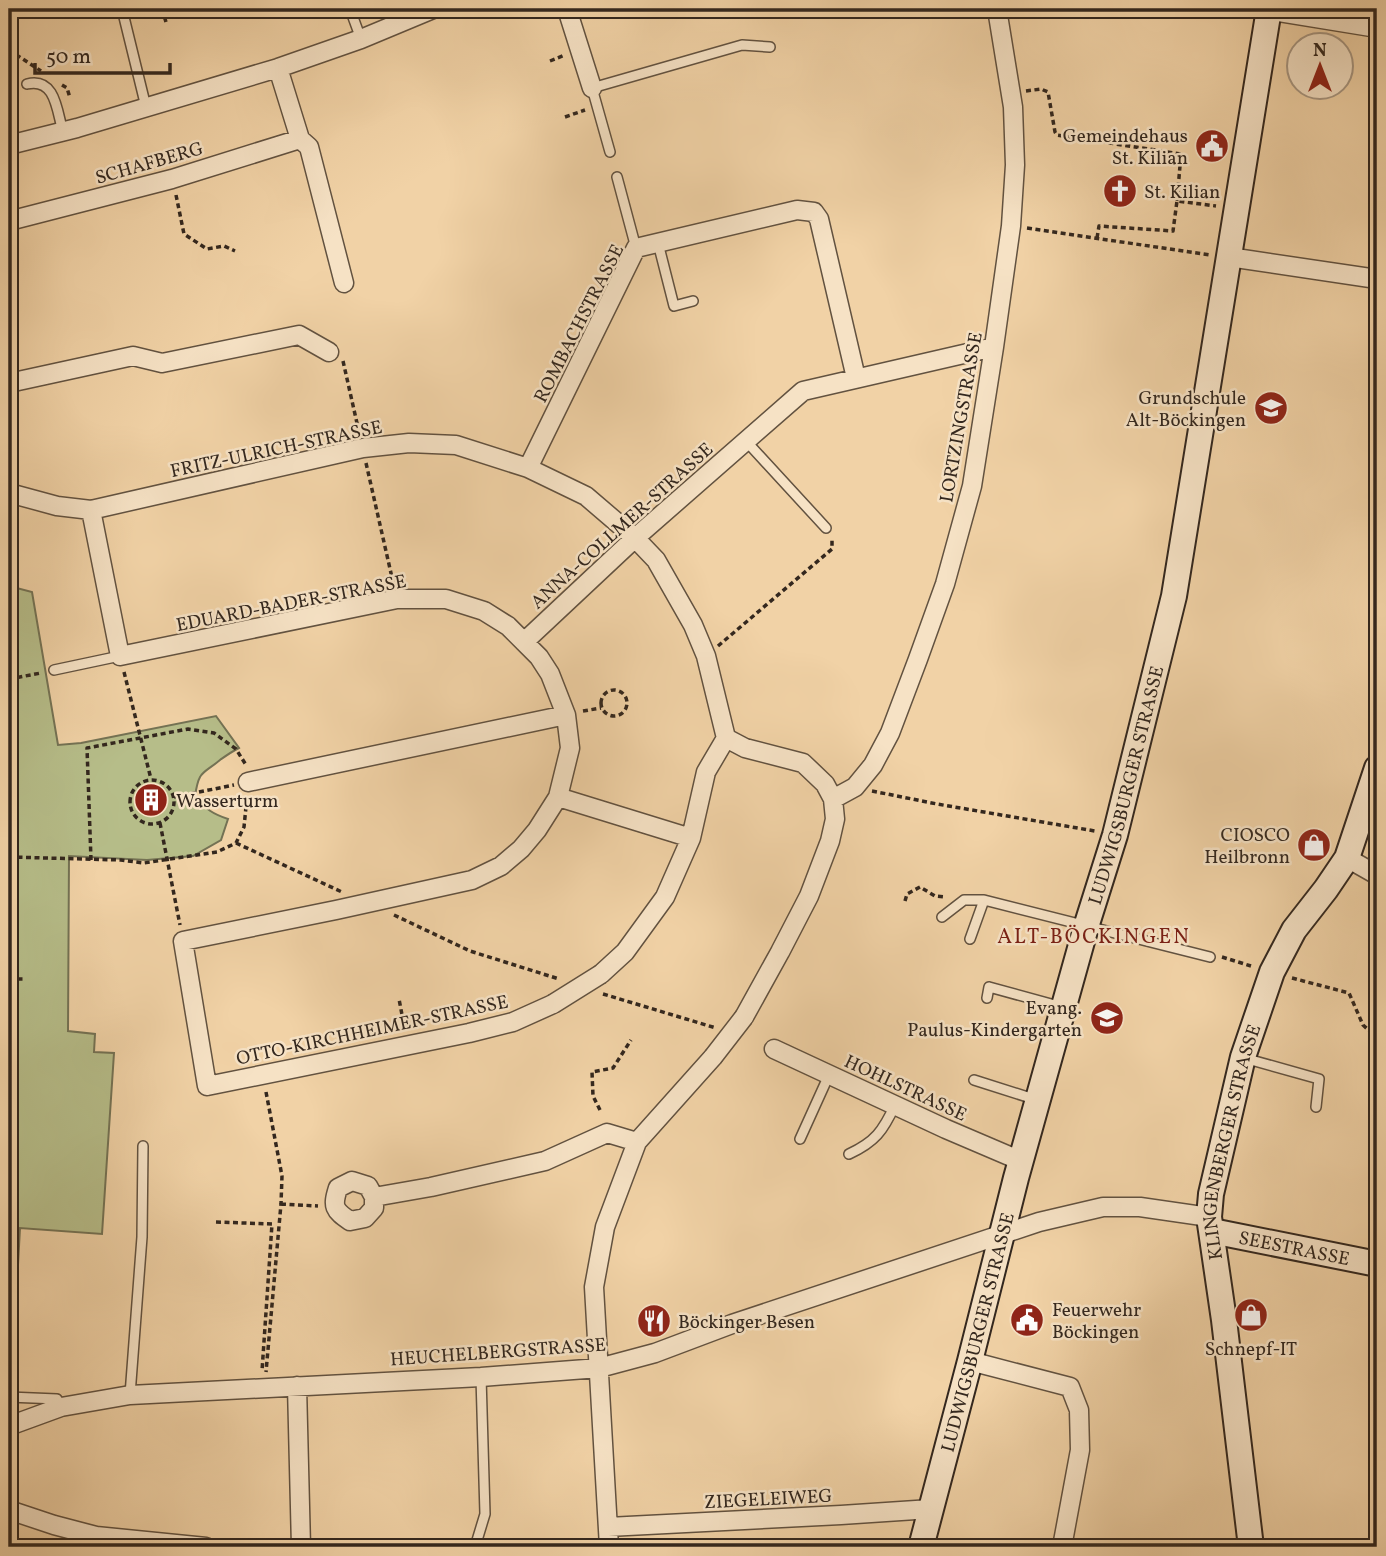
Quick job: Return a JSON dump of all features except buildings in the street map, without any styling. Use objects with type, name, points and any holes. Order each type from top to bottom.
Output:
[{"type":"street","points":[[9,145],[278,68],[361,39],[433,9]]},
{"type":"street","points":[[567,9],[592,88]]},
{"type":"street","name":"LORTZINGSTRASSE","points":[[833,799],[855,787],[873,765],[890,733],[945,583],[972,486],[1011,226],[1015,165],[1013,107],[997,9]]},
{"type":"street","points":[[1265,9],[1377,28]]},
{"type":"street","name":"LUDWIGSBURGER STRASSE","points":[[921,1547],[1021,1161],[1086,927],[1115,835],[1174,596],[1229,257],[1265,9]]},
{"type":"street","points":[[278,68],[300,139],[309,147],[344,283]]},
{"type":"street","name":"SCHAFBERG","points":[[9,221],[172,179],[300,139]]},
{"type":"street","name":"ROMBACHSTRASSE","points":[[528,468],[636,248],[797,210],[814,212],[819,219],[856,378]]},
{"type":"street","points":[[1229,257],[1377,279]]},
{"type":"street","points":[[9,383],[133,356],[162,363],[299,335],[329,352]]},
{"type":"street","name":"ANNA-COLLMER-STRASSE","points":[[524,642],[635,538],[803,391],[994,347]]},
{"type":"street","name":"FRITZ-ULRICH-STRASSE","points":[[9,493],[57,506],[91,510],[363,448],[409,443],[456,446],[528,468],[586,496],[656,560],[693,625],[706,656],[726,738]]},
{"type":"street","points":[[91,510],[120,656]]},
{"type":"street","name":"EDUARD-BADER-STRASSE","points":[[120,656],[397,600],[446,598],[484,611],[508,626],[539,657],[571,713],[570,748],[558,797],[537,830],[521,849],[501,866],[472,880],[183,941]]},
{"type":"street","points":[[248,782],[571,713]]},
{"type":"street","points":[[609,1547],[594,1287],[605,1227],[637,1142],[713,1057],[744,1017],[809,896],[835,820],[833,799],[825,785],[803,763],[745,748],[726,738]]},
{"type":"street","name":"OTTO-KIRCHHEIMER-STRASSE","points":[[183,941],[207,1086],[513,1022],[553,1004],[601,974],[625,952],[665,897],[691,838],[706,772],[726,738]]},
{"type":"street","name":"KLINGENBERGER STRASSE","points":[[1251,1547],[1210,1224],[1210,1194],[1242,1057],[1272,972],[1294,930],[1347,858],[1377,768]]},
{"type":"street","points":[[558,797],[691,838]]},
{"type":"street","points":[[1347,858],[1377,875]]},
{"type":"street","name":"HOHLSTRASSE","points":[[774,1049],[1021,1161]]},
{"type":"street","points":[[374,1197],[545,1161],[607,1133],[637,1142]]},
{"type":"street","points":[[352,1181],[368,1186],[374,1197],[373,1208],[365,1218],[350,1221],[338,1213],[334,1201],[338,1188],[352,1181]]},
{"type":"street","points":[[1003,1234],[1039,1222],[1103,1207],[1140,1207],[1210,1224]]},
{"type":"street","name":"SEESTRASSE","points":[[1210,1224],[1377,1264]]},
{"type":"street","name":"HEUCHELBERGSTRASSE","points":[[9,1426],[61,1407],[130,1395],[481,1377],[599,1368],[655,1353],[732,1324],[1003,1234]]},
{"type":"street","points":[[971,1361],[1070,1387],[1079,1410],[1080,1450],[1062,1547]]},
{"type":"street","points":[[297,1386],[301,1547]]},
{"type":"street","name":"ZIEGELEIWEG","points":[[608,1527],[930,1509]]},
{"type":"street","points":[[9,1510],[96,1536],[206,1547]]},
{"type":"lane","points":[[55,12],[71,9]]},
{"type":"lane","points":[[133,9],[122,10],[146,107]]},
{"type":"lane","points":[[350,9],[361,39]]},
{"type":"lane","points":[[610,152],[592,88],[742,45],[770,47]]},
{"type":"lane","points":[[27,85],[43,84],[53,93],[63,131]]},
{"type":"lane","points":[[617,177],[636,248]]},
{"type":"lane","points":[[659,243],[674,306],[693,302]]},
{"type":"lane","points":[[746,441],[826,528]]},
{"type":"lane","points":[[54,670],[120,656]]},
{"type":"lane","points":[[942,917],[964,900],[984,900],[1210,957]]},
{"type":"lane","points":[[971,939],[984,900]]},
{"type":"lane","points":[[987,998],[989,987],[1064,1007]]},
{"type":"lane","points":[[1242,1057],[1319,1079],[1316,1107]]},
{"type":"lane","points":[[800,1139],[830,1075]]},
{"type":"lane","points":[[974,1080],[1039,1101]]},
{"type":"lane","points":[[849,1154],[865,1147],[878,1134],[895,1105]]},
{"type":"lane","points":[[130,1395],[142,1237],[143,1146]]},
{"type":"lane","points":[[475,1547],[485,1514],[481,1377]]},
{"type":"lane","name":"HEUCHELBERGSTRASSE","points":[[9,1397],[57,1399],[61,1407]]},
{"type":"path","points":[[162,9],[166,22]]},
{"type":"path","points":[[1010,92],[1041,89],[1048,92],[1057,135],[1181,153],[1172,231],[1099,226],[1097,238]]},
{"type":"path","points":[[565,117],[597,106]]},
{"type":"path","points":[[172,179],[184,234],[207,249],[224,246],[235,251]]},
{"type":"path","points":[[1177,201],[1219,206]]},
{"type":"path","points":[[1023,227],[1203,254]]},
{"type":"path","points":[[329,352],[344,361],[397,600]]},
{"type":"path","points":[[706,656],[832,549],[832,537],[826,528]]},
{"type":"path","points":[[120,656],[151,779]]},
{"type":"path","points":[[9,679],[54,670]]},
{"type":"path","points":[[610,691],[617,691],[627,700],[622,712],[614,716],[601,708],[604,694],[610,691]]},
{"type":"path","points":[[571,713],[601,708]]},
{"type":"path","points":[[9,857],[144,863],[217,852],[236,843],[244,827],[248,782],[246,766],[236,749],[214,733],[188,729],[87,748],[91,860]]},
{"type":"path","points":[[151,779],[166,784],[174,797],[172,813],[160,822],[152,824],[137,817],[130,802],[136,787],[151,779]]},
{"type":"path","points":[[174,797],[248,782]]},
{"type":"path","points":[[855,787],[1115,835]]},
{"type":"path","points":[[160,822],[183,941]]},
{"type":"path","points":[[236,843],[367,903]]},
{"type":"path","points":[[905,901],[907,894],[920,887],[935,896],[964,900]]},
{"type":"path","points":[[1210,957],[1216,955],[1349,993],[1363,1025],[1377,1038]]},
{"type":"path","points":[[9,979],[23,979]]},
{"type":"path","points":[[385,1036],[403,1020],[399,999]]},
{"type":"path","points":[[600,1110],[593,1096],[592,1072],[613,1068],[631,1040]]},
{"type":"path","points":[[263,1076],[282,1176],[263,1387]]},
{"type":"path","points":[[281,1204],[335,1206]]},
{"type":"path","points":[[216,1222],[272,1224],[263,1387]]},
{"type":"green space","points":[[9,586],[32,592],[58,745],[81,743],[216,716],[239,748],[202,774],[196,788],[195,796],[202,804],[228,819],[221,840],[193,856],[147,860],[69,856],[68,1031],[95,1034],[94,1052],[114,1053],[102,1234],[20,1228],[18,1265],[9,1264]]},
{"type":"place","name":"Gemeindehaus St. Kilian","points":[[1212,146]]},
{"type":"place","name":"St. Kilian","points":[[1120,191]]},
{"type":"place","name":"Grundschule Alt-Böckingen","points":[[1271,408]]},
{"type":"place","name":"Wasserturm","points":[[151,800]]},
{"type":"place","name":"CIOSCO Heilbronn","points":[[1314,845]]},
{"type":"place","name":"Evang. Paulus-Kindergarten","points":[[1107,1018]]},
{"type":"place","name":"Schnepf-IT","points":[[1251,1315]]},
{"type":"place","name":"Feuerwehr Böckingen","points":[[1027,1320]]},
{"type":"place","name":"Böckinger Besen","points":[[654,1321]]},
{"type":"district","name":"ALT-BÖCKINGEN","points":[[1094,936]]}]
